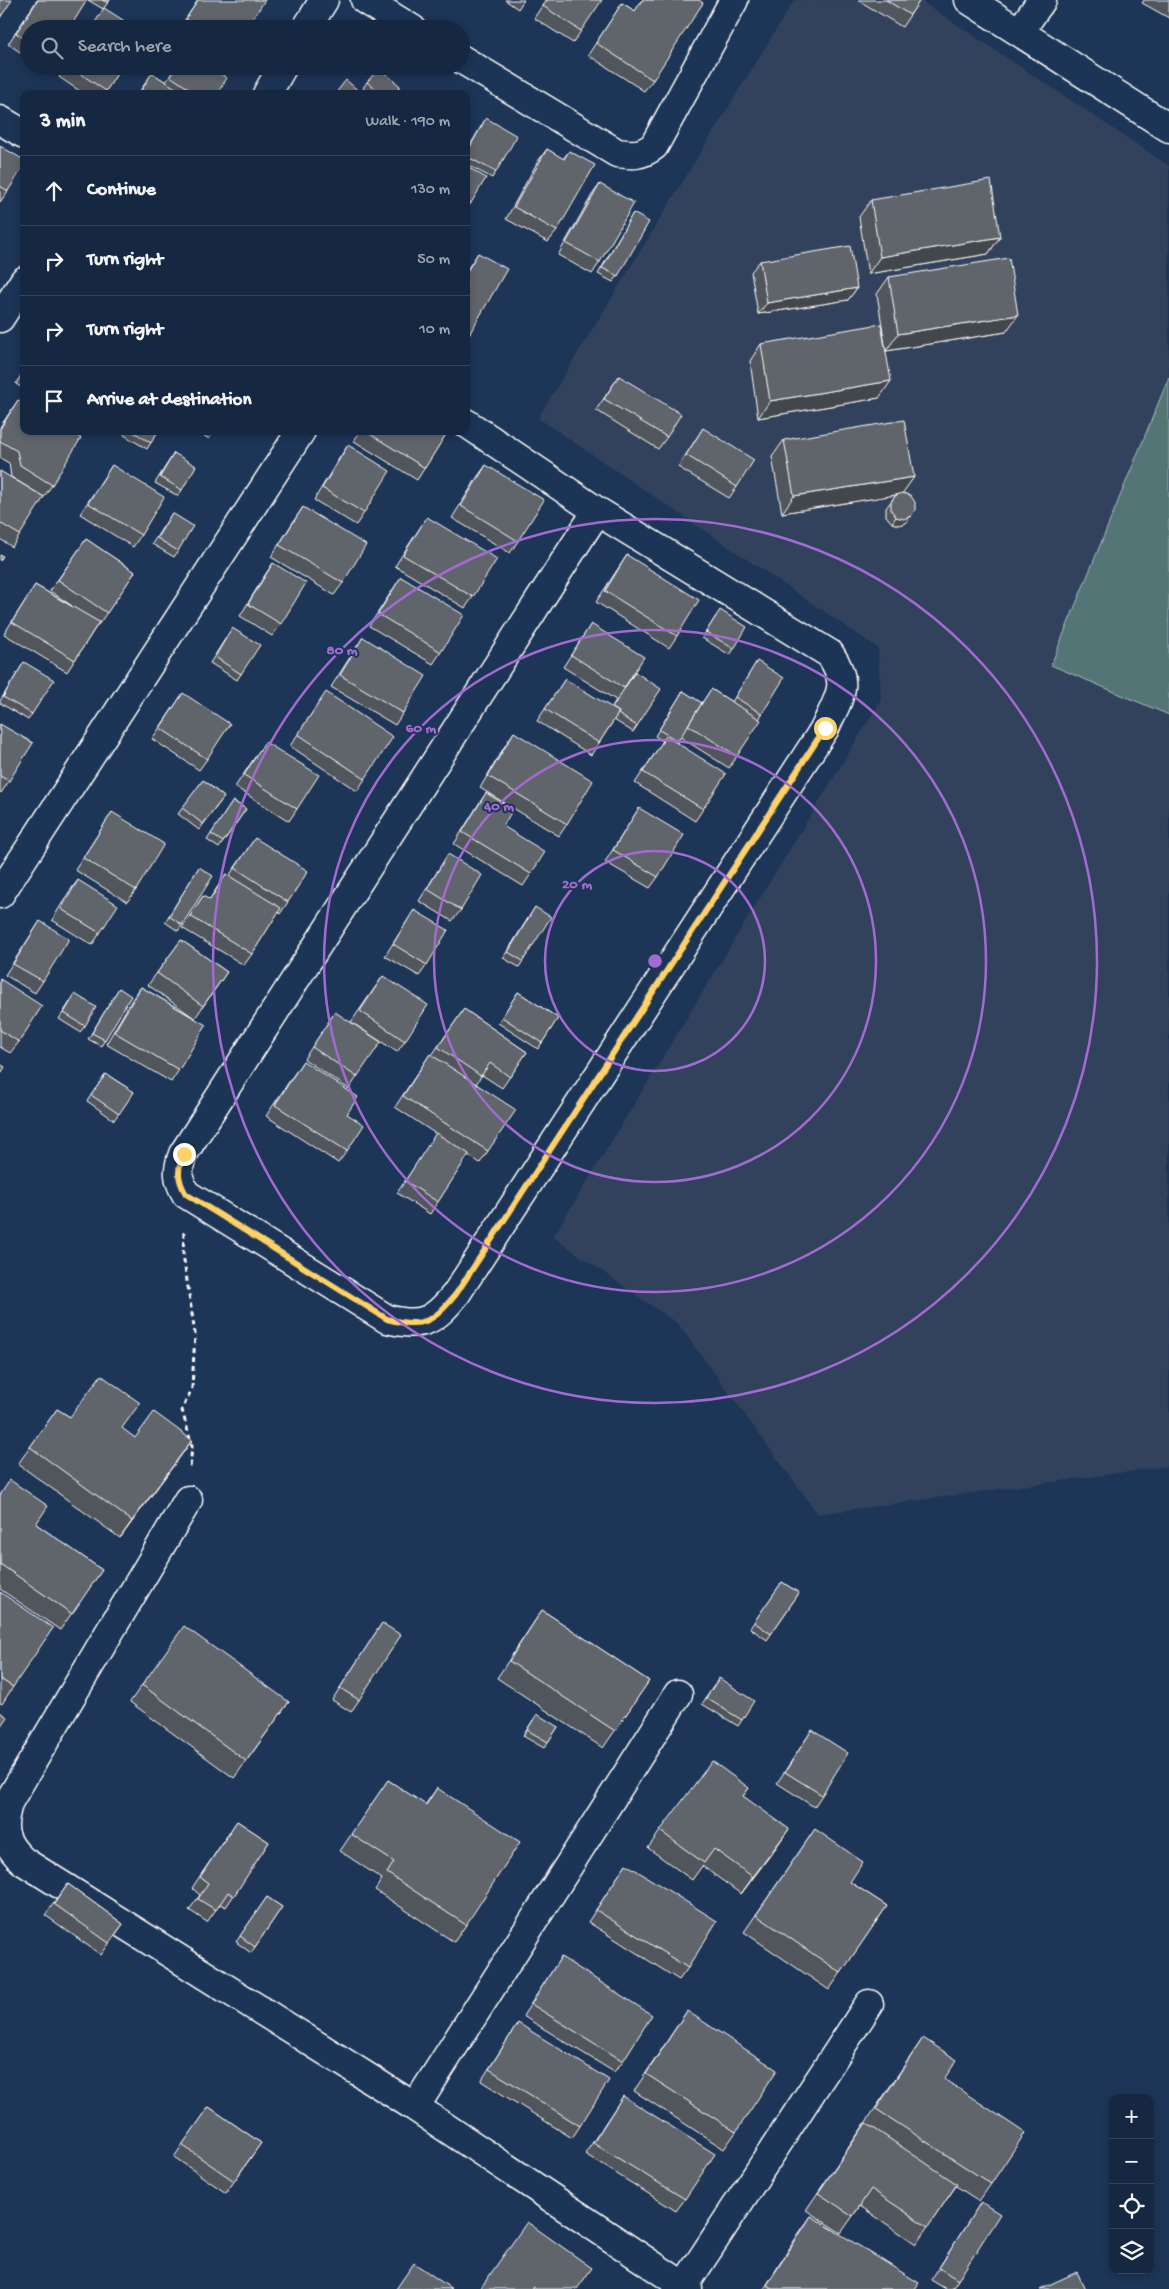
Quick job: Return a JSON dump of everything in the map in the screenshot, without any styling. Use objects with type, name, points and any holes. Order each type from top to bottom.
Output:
[{"type":"street","points":[[312,20],[324,0]]},
{"type":"street","points":[[365,0],[397,20]]},
{"type":"street","points":[[470,64],[617,153],[635,156],[646,152],[654,146],[734,0]]},
{"type":"street","points":[[969,0],[1169,128]]},
{"type":"street","points":[[1020,32],[1042,0]]},
{"type":"street","points":[[268,90],[278,75]]},
{"type":"street","points":[[0,120],[20,132]]},
{"type":"street","points":[[0,318],[20,287]]},
{"type":"street","points":[[470,426],[597,511],[830,654],[840,670],[842,688],[825,728],[456,1294],[438,1315],[421,1323],[403,1324],[387,1319],[186,1194],[179,1182],[178,1166],[597,511]]},
{"type":"street","points":[[0,894],[298,435]]},
{"type":"street","points":[[188,1500],[9,1801],[3,1817],[3,1834],[10,1849],[23,1861],[415,2107],[686,2287],[869,2004]]},
{"type":"street","points":[[415,2107],[678,1694]]},
{"type":"path","points":[[186,1194],[184,1254],[195,1334],[192,1388],[182,1410],[192,1446],[188,1500]]},
{"type":"shaded area","points":[[794,0],[920,0],[1169,166],[1169,1466],[818,1514],[678,1324],[553,1237],[881,700],[878,648],[538,418]]},
{"type":"green space","points":[[1169,377],[1169,715],[1051,665]]},
{"type":"building","points":[[0,0],[12,0],[0,18]]},
{"type":"building","points":[[38,0],[87,0],[75,20],[25,20]]},
{"type":"building","points":[[198,0],[265,0],[252,20],[186,19]]},
{"type":"building","points":[[547,0],[602,0],[581,31],[543,6]]},
{"type":"building","points":[[642,0],[699,0],[703,3],[653,80],[596,43],[622,3],[635,11]]},
{"type":"building","points":[[886,0],[920,0],[910,15]]},
{"type":"building","points":[[104,8],[123,20],[97,20]]},
{"type":"building","points":[[20,27],[20,35],[16,33]]},
{"type":"building","points":[[82,75],[116,75],[107,90]]},
{"type":"building","points":[[151,75],[155,75],[179,90],[141,90]]},
{"type":"building","points":[[222,75],[227,78],[220,90],[191,90],[170,76]]},
{"type":"building","points":[[373,75],[387,75],[400,86],[397,90],[377,90],[367,82]]},
{"type":"building","points":[[346,80],[357,90],[338,90]]},
{"type":"building","points":[[486,118],[517,136],[496,172],[470,158],[470,147]]},
{"type":"building","points":[[0,146],[20,158],[20,172],[8,191],[0,186]]},
{"type":"building","points":[[547,149],[564,159],[569,151],[595,165],[557,231],[514,207]]},
{"type":"building","points":[[470,168],[486,178],[470,203]]},
{"type":"building","points":[[991,180],[1000,237],[880,257],[871,200]]},
{"type":"building","points":[[600,184],[634,203],[600,262],[566,243]]},
{"type":"building","points":[[633,213],[649,222],[618,276],[602,268]]},
{"type":"building","points":[[850,246],[857,288],[767,303],[760,261]]},
{"type":"building","points":[[478,253],[507,269],[470,333],[470,266]]},
{"type":"building","points":[[1009,258],[1018,315],[898,334],[889,277]]},
{"type":"building","points":[[881,324],[891,381],[770,401],[761,344]]},
{"type":"building","points":[[619,376],[681,414],[667,437],[604,399]]},
{"type":"building","points":[[18,400],[20,401],[20,435],[76,435],[81,438],[52,485],[20,465],[17,451],[0,441],[0,429]]},
{"type":"building","points":[[904,420],[914,477],[794,496],[784,440]]},
{"type":"building","points":[[703,428],[754,460],[737,487],[686,455]]},
{"type":"building","points":[[138,435],[156,435],[151,443]]},
{"type":"building","points":[[371,435],[446,435],[425,468]]},
{"type":"building","points":[[348,445],[390,471],[364,513],[322,488]]},
{"type":"building","points":[[174,453],[196,466],[182,490],[160,477]]},
{"type":"building","points":[[112,465],[164,497],[141,535],[88,503]]},
{"type":"building","points":[[486,465],[544,500],[518,541],[461,506]]},
{"type":"building","points":[[0,471],[44,497],[20,535],[0,523]]},
{"type":"building","points":[[902,493],[910,495],[915,502],[915,510],[911,516],[904,519],[896,517],[891,510],[891,502],[895,496]]},
{"type":"building","points":[[303,507],[366,545],[343,583],[279,545]]},
{"type":"building","points":[[172,513],[193,526],[178,551],[157,538]]},
{"type":"building","points":[[427,517],[497,559],[473,597],[403,555]]},
{"type":"building","points":[[86,539],[135,572],[107,613],[58,580]]},
{"type":"building","points":[[627,555],[699,600],[677,636],[605,591]]},
{"type":"building","points":[[273,563],[306,583],[281,624],[248,604]]},
{"type":"building","points":[[401,577],[464,615],[441,652],[378,614]]},
{"type":"building","points":[[35,585],[99,622],[75,660],[12,622]]},
{"type":"building","points":[[720,610],[747,627],[734,649],[706,632]]},
{"type":"building","points":[[591,624],[644,657],[624,688],[571,655]]},
{"type":"building","points":[[232,628],[260,645],[241,674],[215,657]]},
{"type":"building","points":[[363,637],[426,676],[403,713],[340,675]]},
{"type":"building","points":[[757,661],[784,678],[762,714],[735,697]]},
{"type":"building","points":[[24,662],[54,680],[32,714],[3,697]]},
{"type":"building","points":[[635,672],[661,689],[637,726],[612,708]]},
{"type":"building","points":[[565,679],[619,712],[599,743],[545,709]]},
{"type":"building","points":[[711,689],[761,720],[737,756],[688,725]]},
{"type":"building","points":[[683,691],[702,703],[678,741],[659,730]]},
{"type":"building","points":[[326,692],[393,737],[365,779],[298,734]]},
{"type":"building","points":[[183,693],[230,724],[207,759],[160,728]]},
{"type":"building","points":[[0,724],[33,743],[9,781],[0,776]]},
{"type":"building","points":[[514,732],[593,781],[567,824],[488,776]]},
{"type":"building","points":[[666,736],[726,774],[703,809],[643,772]]},
{"type":"building","points":[[265,742],[319,775],[297,809],[244,775]]},
{"type":"building","points":[[203,780],[224,797],[203,824],[182,808]]},
{"type":"building","points":[[486,793],[513,809],[503,826],[545,852],[531,874],[462,832]]},
{"type":"building","points":[[233,801],[246,809],[223,842],[211,834]]},
{"type":"building","points":[[639,808],[684,835],[658,877],[613,850]]},
{"type":"building","points":[[112,812],[164,844],[136,890],[83,858]]},
{"type":"building","points":[[255,838],[308,871],[288,902],[235,868]]},
{"type":"building","points":[[448,854],[482,875],[461,910],[427,889]]},
{"type":"building","points":[[199,867],[213,876],[182,925],[169,916]]},
{"type":"building","points":[[226,874],[281,908],[252,954],[190,916],[203,896],[210,900]]},
{"type":"building","points":[[78,880],[118,905],[100,933],[61,909]]},
{"type":"building","points":[[535,907],[551,917],[523,961],[508,952]]},
{"type":"building","points":[[414,910],[448,930],[427,965],[393,944]]},
{"type":"building","points":[[40,921],[69,939],[43,981],[13,964]]},
{"type":"building","points":[[181,940],[227,972],[203,1006],[157,973]]},
{"type":"building","points":[[383,976],[428,1005],[405,1041],[360,1011]]},
{"type":"building","points":[[0,979],[42,1006],[19,1042],[0,1030]]},
{"type":"building","points":[[141,987],[206,1025],[179,1070],[114,1032]]},
{"type":"building","points":[[119,988],[131,996],[105,1040],[92,1033]]},
{"type":"building","points":[[518,992],[558,1018],[542,1043],[502,1017]]},
{"type":"building","points":[[75,994],[96,1007],[85,1026],[64,1013]]},
{"type":"building","points":[[464,1009],[527,1052],[510,1077],[490,1063],[481,1076],[438,1047]]},
{"type":"building","points":[[335,1012],[381,1042],[357,1077],[312,1047]]},
{"type":"building","points":[[430,1054],[516,1110],[488,1151],[403,1096]]},
{"type":"building","points":[[303,1061],[358,1097],[347,1114],[364,1125],[347,1151],[275,1105]]},
{"type":"building","points":[[0,1064],[5,1067],[0,1075]]},
{"type":"building","points":[[106,1074],[134,1092],[119,1114],[91,1095]]},
{"type":"building","points":[[436,1133],[469,1154],[438,1202],[405,1181]]},
{"type":"building","points":[[101,1375],[140,1403],[122,1428],[135,1438],[154,1412],[192,1440],[132,1521],[30,1447],[57,1409],[70,1417]]},
{"type":"building","points":[[10,1480],[48,1506],[36,1524],[102,1570],[72,1614],[0,1564],[0,1495]]},
{"type":"building","points":[[782,1582],[799,1593],[771,1634],[754,1622]]},
{"type":"building","points":[[0,1592],[53,1628],[13,1687],[0,1679]]},
{"type":"building","points":[[542,1610],[649,1681],[615,1731],[509,1661]]},
{"type":"building","points":[[382,1623],[401,1635],[359,1700],[340,1688]]},
{"type":"building","points":[[184,1626],[289,1702],[246,1761],[142,1685]]},
{"type":"building","points":[[719,1678],[754,1701],[742,1720],[706,1698]]},
{"type":"building","points":[[0,1712],[7,1717],[0,1727]]},
{"type":"building","points":[[537,1714],[558,1727],[548,1742],[527,1730]]},
{"type":"building","points":[[812,1730],[848,1753],[822,1795],[785,1772]]},
{"type":"building","points":[[712,1761],[749,1788],[743,1796],[789,1829],[753,1877],[714,1849],[704,1863],[660,1831]]},
{"type":"building","points":[[388,1780],[426,1805],[437,1788],[520,1842],[466,1925],[387,1873],[394,1862],[351,1834]]},
{"type":"building","points":[[237,1821],[269,1842],[234,1896],[228,1892],[216,1910],[198,1899],[208,1883],[200,1877]]},
{"type":"building","points":[[815,1829],[863,1862],[850,1882],[887,1906],[841,1973],[756,1915]]},
{"type":"building","points":[[626,1864],[717,1921],[688,1968],[596,1910]]},
{"type":"building","points":[[68,1884],[123,1924],[109,1943],[54,1904]]},
{"type":"building","points":[[267,1897],[282,1907],[255,1947],[240,1936]]},
{"type":"building","points":[[561,1957],[652,2015],[623,2061],[531,2004]]},
{"type":"building","points":[[687,2011],[777,2070],[736,2132],[646,2074]]},
{"type":"building","points":[[518,2023],[609,2080],[580,2126],[489,2069]]},
{"type":"building","points":[[923,2038],[957,2060],[944,2079],[1025,2133],[991,2184],[876,2109]]},
{"type":"building","points":[[623,2096],[715,2154],[685,2199],[593,2143]]},
{"type":"building","points":[[209,2107],[261,2143],[234,2181],[182,2145]]},
{"type":"building","points":[[866,2123],[957,2184],[928,2227],[871,2189],[853,2216],[818,2193]]},
{"type":"building","points":[[981,2202],[1000,2214],[958,2280],[939,2268]]},
{"type":"building","points":[[811,2216],[919,2283],[915,2289],[773,2289],[767,2285]]},
{"type":"building","points":[[527,2222],[592,2268],[577,2289],[536,2289],[533,2287],[532,2289],[480,2289]]},
{"type":"building","points":[[414,2263],[452,2289],[396,2289]]},
{"type":"building","points":[[1077,2272],[1085,2289],[1040,2289]]},
{"type":"route","points":[[184,1154],[178,1166],[179,1182],[186,1194],[387,1319],[403,1324],[421,1323],[438,1315],[456,1294],[825,728]]}]
